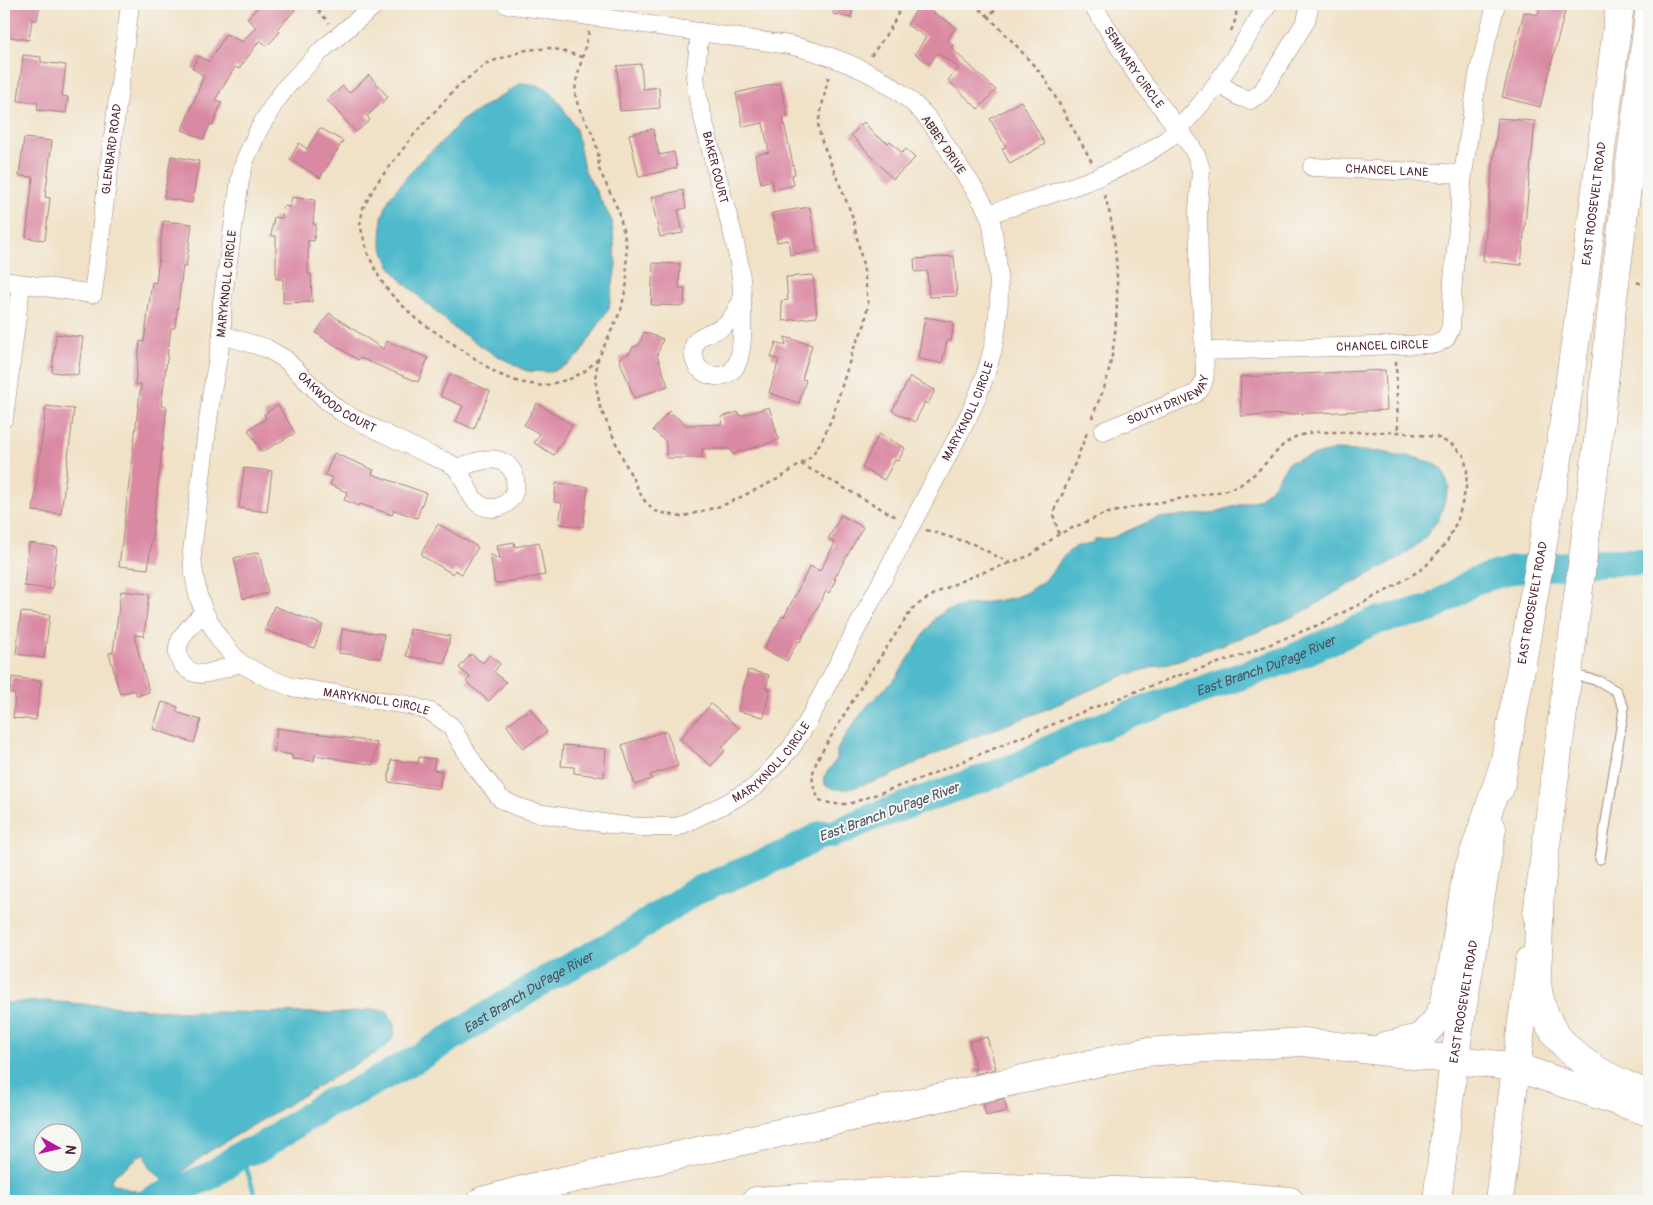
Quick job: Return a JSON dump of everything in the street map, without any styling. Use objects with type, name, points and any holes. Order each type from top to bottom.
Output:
[{"type":"main road","name":"EAST ROOSEVELT ROAD","points":[[1438,1201],[1454,1061],[1485,863],[1562,435],[1620,4]]},
{"type":"main road","points":[[1635,4],[1627,75],[1637,112]]},
{"type":"main road","points":[[1499,1201],[1598,440],[1649,14]]},
{"type":"main road","points":[[1585,274],[1616,278]]},
{"type":"main road","points":[[1370,1050],[1420,1038],[1436,1020],[1444,1005],[1454,962],[1466,878],[1504,764]]},
{"type":"main road","points":[[1540,890],[1537,982],[1542,1008],[1550,1026],[1559,1040],[1575,1057],[1624,1085],[1649,1094]]},
{"type":"main road","points":[[482,1201],[526,1188],[1145,1052],[1303,1042],[1516,1067],[1649,1112]]},
{"type":"main road","points":[[756,1201],[961,1188],[1195,1193],[1290,1201]]},
{"type":"street","name":"GLENBARD ROAD","points":[[12,282],[94,294],[130,4]]},
{"type":"street","name":"MARYKNOLL CIRCLE","points":[[376,4],[297,74],[274,104],[259,129],[245,160],[236,195],[222,303],[222,335],[211,396],[192,552],[195,582],[204,612],[220,640],[240,663],[268,678],[291,687],[408,705],[431,712],[451,726],[475,766],[501,799],[515,806],[537,813],[616,825],[677,827],[755,787],[791,748],[807,723],[965,424],[982,388],[993,353],[999,313],[999,279],[989,214]]},
{"type":"street","name":"ABBEY DRIVE","points":[[506,4],[789,44],[833,57],[862,70],[901,95],[931,123],[989,214]]},
{"type":"street","name":"SEMINARY CIRCLE","points":[[1092,4],[1137,75],[1178,129]]},
{"type":"street","points":[[989,214],[1098,177],[1130,163],[1166,141],[1200,107],[1218,83],[1268,4]]},
{"type":"street","points":[[1218,83],[1240,97],[1250,100],[1262,92],[1306,21],[1310,4]]},
{"type":"street","name":"CHANCEL CIRCLE","points":[[1204,350],[1436,344],[1442,342],[1450,333],[1463,174],[1478,75],[1495,8],[1494,4]]},
{"type":"street","name":"BAKER COURT","points":[[700,32],[695,77],[698,99],[739,263],[742,301]]},
{"type":"street","points":[[1178,129],[1197,157],[1200,170],[1198,211],[1204,350]]},
{"type":"street","name":"CHANCEL LANE","points":[[1312,167],[1463,174]]},
{"type":"street","points":[[4,418],[12,282]]},
{"type":"street","name":"OAKWOOD COURT","points":[[222,335],[266,348],[285,359],[325,399],[340,411],[456,468]]},
{"type":"street","name":"SOUTH DRIVEWAY","points":[[1095,425],[1195,394],[1200,390],[1205,380],[1204,350]]},
{"type":"street","points":[[204,612],[183,634],[179,642],[177,650],[183,665],[189,671],[205,674],[240,663]]},
{"type":"lane","points":[[1628,182],[1649,82]]},
{"type":"lane","points":[[1567,674],[1599,681],[1616,691],[1624,708],[1600,859]]},
{"type":"path","points":[[313,4],[340,35]]},
{"type":"path","points":[[862,70],[890,30],[903,4]]},
{"type":"path","points":[[973,4],[988,16],[1044,77],[1085,147],[1104,194],[1114,245],[1117,309],[1112,352],[1095,425],[1055,508],[1054,517],[1059,534]]},
{"type":"path","points":[[988,16],[1002,4]]},
{"type":"path","points":[[592,17],[576,82],[575,94],[578,106],[592,133],[598,152],[599,169],[619,212],[626,244],[627,283],[621,310],[598,359],[595,379],[600,407],[643,499],[655,511],[681,517],[724,505],[780,478],[811,457],[822,440],[832,418],[853,350],[864,324],[868,303],[864,270],[852,216],[821,139],[818,124],[833,57]]},
{"type":"path","points":[[582,57],[552,48],[526,50],[487,63],[457,87],[416,132],[376,184],[362,208],[360,225],[368,254],[380,279],[390,293],[416,318],[498,374],[519,382],[543,386],[570,379],[598,359]]},
{"type":"path","points":[[1395,346],[1398,432]]},
{"type":"path","points":[[1313,432],[1398,432],[1436,437],[1454,445],[1464,456],[1467,470],[1466,488],[1458,519],[1447,542],[1425,567],[1386,591],[1318,625],[1243,654],[1160,682],[922,778],[849,804],[834,804],[820,800],[814,788],[812,776],[817,760],[865,680],[913,608],[925,600],[982,572],[1031,555],[1059,534],[1104,514],[1224,491],[1240,485],[1257,472],[1284,444],[1295,437],[1313,432]]},
{"type":"water","points":[[522,83],[537,85],[549,90],[563,108],[576,129],[584,169],[612,221],[616,265],[609,308],[580,354],[568,364],[551,372],[527,371],[492,353],[455,329],[400,279],[389,264],[381,244],[382,217],[390,197],[422,159],[443,141],[461,121]]},
{"type":"water","points":[[1335,450],[1384,452],[1396,456],[1408,456],[1431,462],[1443,469],[1449,488],[1439,518],[1423,540],[1401,557],[1303,612],[1260,631],[1176,661],[1122,676],[1047,709],[956,744],[890,776],[849,789],[836,789],[825,785],[824,776],[837,759],[837,750],[851,727],[869,704],[896,678],[935,618],[945,611],[963,606],[1013,598],[1027,592],[1046,579],[1066,554],[1075,547],[1094,542],[1094,539],[1112,538],[1157,518],[1212,513],[1259,499],[1271,488],[1289,462]]},
{"type":"water","points":[[45,1001],[184,1012],[345,1013],[372,1009],[387,1011],[393,1021],[395,1029],[393,1037],[383,1048],[208,1152],[183,1171],[164,1201],[4,1201],[4,1003]],"holes":[[[145,1153],[150,1168],[163,1183],[158,1188],[152,1191],[139,1192],[112,1183],[111,1180],[114,1176],[142,1154]]]},
{"type":"building","points":[[9,4],[40,4],[37,20],[32,19],[29,40],[4,36]]},
{"type":"building","points":[[261,4],[290,4],[295,10],[277,29],[280,32],[267,46],[260,40],[239,69],[235,67],[215,100],[222,102],[213,125],[210,124],[204,139],[182,130],[204,76],[192,68],[199,56],[209,62],[226,34],[242,42],[256,27],[247,18]]},
{"type":"building","points":[[835,4],[854,4],[851,18],[833,14]]},
{"type":"building","points":[[920,4],[956,27],[947,40],[953,45],[951,48],[996,90],[978,109],[948,80],[959,68],[937,53],[930,64],[915,54],[926,37],[907,25]]},
{"type":"building","points":[[1541,4],[1567,4],[1540,107],[1502,97],[1524,12],[1538,15]]},
{"type":"building","points":[[23,55],[41,57],[41,62],[66,65],[62,96],[68,97],[66,113],[37,110],[38,103],[18,101]]},
{"type":"building","points":[[641,64],[643,89],[659,87],[660,108],[620,111],[617,66]]},
{"type":"building","points":[[369,75],[388,97],[367,116],[370,120],[356,132],[327,100],[343,86],[349,93]]},
{"type":"building","points":[[780,83],[788,117],[783,118],[795,174],[792,175],[794,185],[774,190],[772,180],[761,183],[755,155],[769,152],[763,123],[743,127],[736,93]]},
{"type":"building","points":[[1021,101],[1045,144],[1010,164],[1002,149],[1006,147],[990,119]]},
{"type":"building","points":[[1498,118],[1535,121],[1521,265],[1483,261]]},
{"type":"building","points":[[864,122],[875,135],[888,143],[890,141],[902,153],[906,149],[915,158],[893,179],[851,135]]},
{"type":"building","points":[[320,128],[343,141],[320,178],[290,159],[299,143],[307,149]]},
{"type":"building","points":[[653,129],[659,155],[674,152],[677,168],[639,177],[629,134]]},
{"type":"building","points":[[24,138],[52,141],[45,197],[50,198],[45,240],[26,238],[33,177],[19,176]]},
{"type":"building","points":[[171,156],[199,161],[192,203],[164,198]]},
{"type":"building","points":[[683,190],[686,208],[678,210],[683,233],[660,237],[651,197]]},
{"type":"building","points":[[292,197],[315,200],[313,224],[316,224],[314,241],[308,240],[308,274],[311,274],[312,302],[283,303],[283,279],[276,279],[276,236],[271,236],[274,217],[282,218],[283,206],[290,207]]},
{"type":"building","points":[[810,207],[817,250],[790,255],[788,240],[777,242],[772,213]]},
{"type":"building","points":[[163,221],[192,224],[186,267],[183,266],[175,328],[171,328],[161,406],[167,407],[148,569],[119,566],[141,384],[135,384],[140,341],[144,342],[152,282],[156,283]]},
{"type":"building","points":[[954,256],[957,296],[929,297],[927,271],[915,272],[914,259]]},
{"type":"building","points":[[653,263],[680,264],[679,288],[685,288],[684,306],[651,305]]},
{"type":"building","points":[[813,275],[817,317],[783,321],[781,301],[788,300],[786,277]]},
{"type":"building","points":[[329,313],[383,349],[387,341],[428,358],[418,382],[360,358],[358,360],[316,333]]},
{"type":"building","points":[[925,317],[954,322],[951,341],[947,340],[942,363],[918,359]]},
{"type":"building","points":[[644,332],[663,339],[657,355],[668,386],[634,398],[619,358],[630,353],[632,348],[639,345]]},
{"type":"building","points":[[56,334],[83,337],[78,375],[52,372]]},
{"type":"building","points":[[785,337],[812,345],[802,379],[806,380],[799,403],[769,393],[779,360],[771,357],[776,342],[786,346]]},
{"type":"building","points":[[1385,370],[1387,410],[1241,416],[1240,377]]},
{"type":"building","points":[[450,374],[490,391],[474,429],[456,421],[463,406],[440,396]]},
{"type":"building","points":[[910,377],[935,390],[928,404],[925,402],[915,422],[892,411]]},
{"type":"building","points":[[537,403],[572,425],[554,455],[534,443],[540,434],[524,425]]},
{"type":"building","points":[[278,405],[295,433],[262,452],[248,430],[266,419],[264,414]]},
{"type":"building","points":[[46,406],[74,409],[61,514],[33,511]]},
{"type":"building","points":[[769,407],[779,440],[732,454],[731,449],[702,449],[702,458],[666,458],[666,442],[653,430],[669,411],[686,425],[700,425],[723,424],[721,417],[738,412],[740,416]]},
{"type":"building","points":[[879,434],[905,448],[898,461],[895,460],[884,480],[862,468]]},
{"type":"building","points":[[334,453],[374,470],[372,474],[426,493],[417,518],[394,510],[392,515],[344,500],[347,492],[330,485],[333,478],[325,475]]},
{"type":"building","points":[[244,468],[272,471],[267,512],[239,508]]},
{"type":"building","points":[[556,483],[588,487],[583,527],[559,524],[562,503],[554,502]]},
{"type":"building","points":[[841,515],[863,527],[834,579],[836,579],[829,593],[826,591],[800,642],[798,641],[787,661],[764,649],[782,616],[784,617],[810,566],[820,571],[835,543],[828,539]]},
{"type":"building","points":[[438,524],[478,547],[462,574],[455,570],[453,574],[422,556],[422,552]]},
{"type":"building","points":[[514,542],[515,547],[539,542],[545,575],[495,584],[490,554],[500,560],[497,545]]},
{"type":"building","points":[[29,543],[57,547],[52,589],[24,586]]},
{"type":"building","points":[[259,552],[268,593],[243,599],[234,558]]},
{"type":"building","points":[[121,591],[149,594],[144,636],[134,635],[149,692],[137,696],[135,690],[120,694],[109,653],[113,652]]},
{"type":"building","points":[[274,606],[323,625],[314,648],[265,630]]},
{"type":"building","points":[[21,612],[50,615],[44,658],[16,654]]},
{"type":"building","points":[[342,629],[384,634],[381,658],[339,653]]},
{"type":"building","points":[[410,629],[450,636],[445,663],[406,656]]},
{"type":"building","points":[[471,654],[483,663],[490,655],[500,664],[494,672],[506,682],[489,701],[466,682],[470,677],[459,668]]},
{"type":"building","points":[[748,670],[769,675],[766,688],[770,689],[764,717],[738,711]]},
{"type":"building","points":[[12,677],[41,681],[36,720],[13,718],[15,694],[10,693]]},
{"type":"building","points":[[162,702],[178,707],[176,712],[201,720],[194,743],[153,729]]},
{"type":"building","points":[[711,704],[739,728],[722,748],[725,751],[711,766],[680,739]]},
{"type":"building","points":[[530,708],[547,732],[523,749],[507,725]]},
{"type":"building","points":[[277,728],[377,743],[373,765],[315,755],[314,761],[292,759],[292,755],[274,752]]},
{"type":"building","points":[[667,732],[678,766],[650,775],[652,779],[635,785],[622,745]]},
{"type":"building","points":[[563,745],[606,749],[604,777],[574,773],[574,767],[561,766]]},
{"type":"building","points":[[419,757],[435,759],[433,770],[442,771],[439,789],[388,782],[391,760],[418,763]]},
{"type":"building","points":[[987,1037],[996,1069],[975,1074],[974,1069],[976,1069],[969,1042]]},
{"type":"building","points":[[1004,1099],[1007,1111],[986,1116],[983,1104]]},
{"type":"waterway","name":"East Branch DuPage River","points":[[150,1201],[210,1176],[242,1154],[260,1148],[329,1102],[342,1099],[418,1058],[547,979],[623,938],[694,892],[787,853],[823,834],[834,834],[870,818],[1018,766],[1066,741],[1132,714],[1290,659],[1375,621],[1430,609],[1474,581],[1513,570],[1602,562],[1649,562]]},
{"type":"waterway","points":[[242,1154],[257,1201]]}]
